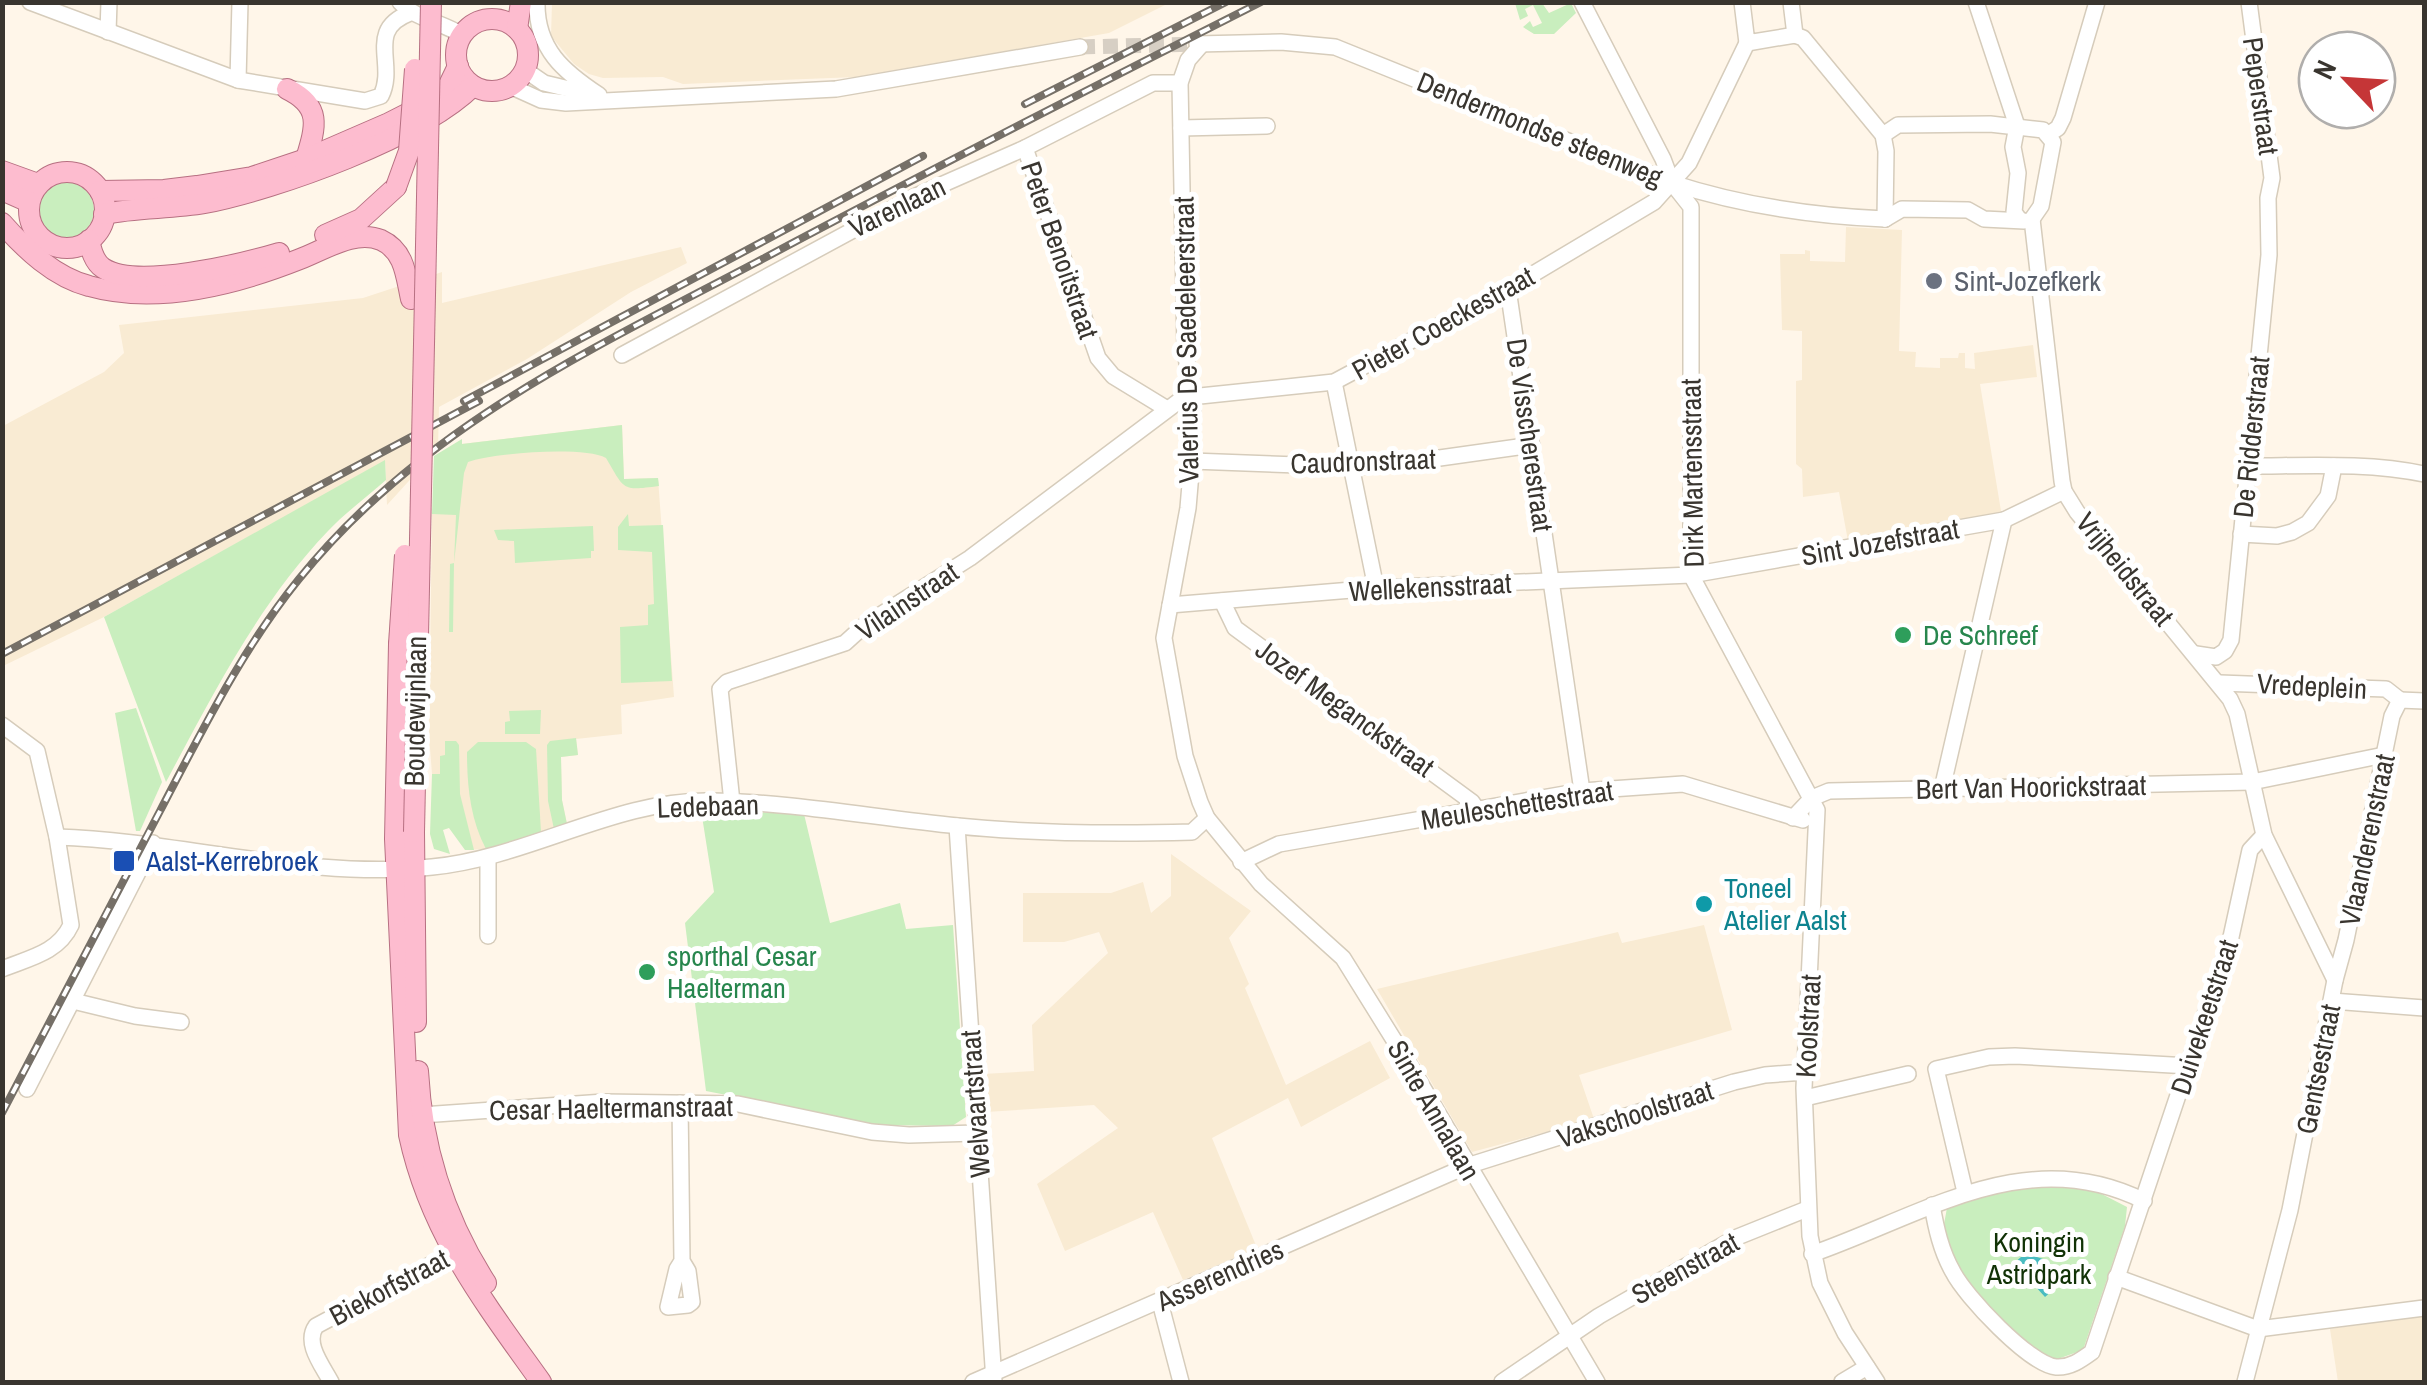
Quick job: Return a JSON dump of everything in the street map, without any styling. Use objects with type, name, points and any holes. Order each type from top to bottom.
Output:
[{"type":"main road","name":"Boudewijnlaan","points":[[404,832],[431,2]]},
{"type":"main road","points":[[492,20],[506,2]]},
{"type":"main road","points":[[517,30],[492,20],[476,23],[462,35],[456,49],[458,66],[473,86],[492,91],[510,86],[525,70],[526,46],[517,30],[521,2]]},
{"type":"main road","name":"Boudewijnlaan","points":[[409,6],[417,155],[411,298],[404,832],[408,1135],[420,1179],[458,1250],[541,1382]]},
{"type":"main road","points":[[100,191],[197,186],[252,177],[306,159],[444,95],[458,66]]},
{"type":"main road","points":[[104,214],[203,203],[310,172],[452,107],[473,86]]},
{"type":"main road","points":[[287,89],[306,101],[314,114],[314,134],[306,159]]},
{"type":"main road","name":"Boudewijnlaan","points":[[89,240],[100,266],[124,274],[170,275],[226,267],[279,253],[361,220],[396,187],[409,151],[414,93]]},
{"type":"main road","points":[[315,94],[321,104],[325,129],[336,146]]},
{"type":"main road","points":[[2,171],[34,193]]},
{"type":"main road","points":[[54,246],[72,247],[89,240],[102,224],[100,191],[78,174],[50,176],[34,193],[34,229],[66,262],[113,290]]},
{"type":"main road","points":[[2,190],[34,193]]},
{"type":"main road","points":[[2,223],[35,256],[61,274],[87,286],[113,290]]},
{"type":"main road","name":"Boudewijnlaan","points":[[113,290],[148,292],[240,280],[365,236],[379,239],[400,256],[411,298]]},
{"type":"main road","name":"Boudewijnlaan","points":[[405,869],[422,1115],[434,1172],[458,1250],[557,1382]]},
{"type":"street","points":[[30,2],[238,80],[365,101],[381,96],[386,86],[384,41],[393,20],[409,6],[462,35]]},
{"type":"street","points":[[108,32],[109,2]]},
{"type":"street","points":[[238,80],[240,2]]},
{"type":"street","points":[[537,2],[538,24],[553,59],[599,96]]},
{"type":"street","name":"Dirk Martensstraat","points":[[1582,2],[1672,183],[1691,208],[1691,576],[1812,798]]},
{"type":"street","points":[[1742,2],[1747,43],[1795,35],[1803,38],[1882,135],[1886,151],[1885,219]]},
{"type":"street","points":[[1791,2],[1795,35]]},
{"type":"street","name":"Vrijheidstraat","points":[[1976,2],[2017,126],[2012,147],[2018,173],[2014,212],[2026,219],[2064,491],[2077,512],[2220,683],[2237,714],[2252,782]]},
{"type":"street","points":[[2049,134],[2063,118],[2098,2]]},
{"type":"street","name":"Peperstraat","points":[[2249,2],[2272,178],[2270,190]]},
{"type":"street","name":"Dendermondse steenweg","points":[[1180,83],[1199,44],[1281,42],[1334,47],[1672,183],[1768,209],[1885,219],[1902,209],[1968,210],[1984,219],[2026,219]]},
{"type":"street","name":"Pieter Coeckestraat","points":[[1190,398],[1334,382],[1508,289],[1654,202],[1689,163],[1747,43]]},
{"type":"street","points":[[510,86],[547,102],[605,103],[847,88],[1080,47]]},
{"type":"street","points":[[525,70],[544,83],[629,100]]},
{"type":"street","name":"Varenlaan","points":[[622,354],[901,204],[1025,148],[1153,82],[1180,83]]},
{"type":"street","name":"Valerius De Saedeleerstraat","points":[[1180,83],[1185,349],[1192,461],[1188,508],[1164,638],[1185,756],[1207,818],[1242,862]]},
{"type":"street","points":[[1882,135],[1898,125],[2036,127],[2049,134],[2054,142],[2041,206],[2026,219]]},
{"type":"street","points":[[1181,128],[1267,126]]},
{"type":"street","name":"Peter Benoitstraat","points":[[1025,148],[1098,358],[1113,376],[1166,408]]},
{"type":"street","name":"De Ridderstraat","points":[[2196,654],[2216,657],[2230,643],[2269,255],[2270,190]]},
{"type":"street","points":[[1984,219],[1994,209],[2015,201]]},
{"type":"street","name":"De Visscherestraat","points":[[1508,289],[1582,791]]},
{"type":"street","points":[[1334,382],[1376,588]]},
{"type":"street","points":[[1166,408],[1190,398]]},
{"type":"street","name":"Vilainstraat","points":[[732,802],[720,702],[720,689],[726,682],[845,642],[1067,488],[1166,408]]},
{"type":"street","name":"Caudronstraat","points":[[1192,461],[1352,467],[1532,445]]},
{"type":"street","points":[[2248,466],[2334,466],[2424,474]]},
{"type":"street","points":[[2241,534],[2276,536],[2308,523],[2328,496],[2334,466]]},
{"type":"street","name":"Sint Jozefstraat","points":[[1691,576],[2004,520],[2064,491]]},
{"type":"street","points":[[1942,788],[2004,520]]},
{"type":"street","name":"Wellekensstraat","points":[[1170,604],[1376,588],[1691,576]]},
{"type":"street","name":"Jozef Meganckstraat","points":[[1222,601],[1235,628],[1477,809]]},
{"type":"street","name":"Vredeplein","points":[[2220,683],[2386,689],[2400,700],[2424,701]]},
{"type":"street","name":"Vlaanderenstraat","points":[[2335,980],[2392,716],[2400,700]]},
{"type":"street","points":[[2,968],[51,950],[64,938],[70,925],[57,838],[37,751],[5,730]]},
{"type":"street","points":[[2252,782],[2384,755]]},
{"type":"street","name":"Bert Van Hoorickstraat","points":[[1812,798],[1829,791],[2252,782]]},
{"type":"street","name":"Gentsestraat","points":[[2245,1382],[2290,1210],[2335,980],[2264,834],[2252,782]]},
{"type":"street","name":"Meuleschettestraat","points":[[1242,862],[1279,844],[1582,791],[1683,784],[1817,823]]},
{"type":"street","points":[[1794,818],[1812,798]]},
{"type":"street","name":"Koolstraat","points":[[1812,798],[1817,823],[1805,1072],[1812,1254],[1820,1283],[1845,1333],[1877,1382]]},
{"type":"street","name":"Ledebaan","points":[[57,838],[153,843],[326,867],[405,869],[488,858],[653,806],[694,801],[795,805],[1047,834],[1192,832],[1207,818]]},
{"type":"street","name":"Welvaartstraat","points":[[957,826],[994,1378]]},
{"type":"street","name":"Duivekeetstraat","points":[[1932,1204],[1942,1250],[1962,1288],[1996,1324],[2054,1367],[2076,1364],[2092,1352],[2231,936],[2250,850],[2264,834]]},
{"type":"street","points":[[26,1089],[153,843]]},
{"type":"street","points":[[488,858],[488,936]]},
{"type":"street","name":"Sinte Annalaan","points":[[1242,862],[1343,958],[1596,1382]]},
{"type":"street","points":[[74,1001],[181,1022]]},
{"type":"street","points":[[2332,1001],[2424,1008]]},
{"type":"street","points":[[1965,1192],[1936,1068],[2014,1056],[2189,1066]]},
{"type":"street","name":"Vakschoolstraat","points":[[1467,1166],[1734,1082],[1805,1072]]},
{"type":"street","points":[[1805,1098],[1908,1074]]},
{"type":"street","name":"Cesar Haeltermanstraat","points":[[422,1115],[604,1102],[738,1104],[872,1132],[909,1136],[976,1133]]},
{"type":"street","points":[[680,1103],[682,1261]]},
{"type":"street","name":"Asserendries","points":[[973,1382],[994,1378],[1467,1166]]},
{"type":"street","points":[[1812,1254],[1965,1192],[2040,1178],[2122,1190],[2144,1201]]},
{"type":"street","name":"Steenstraat","points":[[1502,1382],[1599,1316],[1735,1238],[1808,1208]]},
{"type":"street","name":"Biekorfstraat","points":[[331,1382],[312,1343],[311,1334],[316,1326],[458,1250]]},
{"type":"street","points":[[2116,1277],[2258,1329],[2424,1308]]},
{"type":"street","points":[[1160,1302],[1181,1382]]},
{"type":"street","points":[[1842,1382],[1867,1368]]},
{"type":"shaded area","points":[[552,2],[1169,3],[1109,33],[856,77],[683,84],[663,77],[603,78],[589,74],[574,64],[551,36]]},
{"type":"shaded area","points":[[1846,227],[1902,230],[1899,351],[1916,352],[1915,367],[1940,368],[1940,358],[1958,358],[1959,353],[1965,353],[1965,368],[1975,369],[1974,353],[2033,345],[2037,377],[1980,384],[2001,511],[1848,541],[1839,492],[1803,497],[1802,469],[1796,464],[1796,381],[1802,380],[1802,331],[1782,330],[1780,254],[1805,254],[1805,250],[1810,251],[1810,261],[1845,262]]},
{"type":"shaded area","points":[[681,247],[687,263],[631,292],[527,359],[439,407],[438,449],[387,505],[385,461],[104,617],[3,666],[3,426],[104,372],[124,353],[119,325],[363,298],[442,272],[442,303]]},
{"type":"shaded area","points":[[622,425],[624,479],[658,478],[674,697],[621,705],[622,734],[576,739],[578,755],[561,757],[567,824],[486,849],[465,850],[450,775],[432,774],[432,514],[456,513],[461,444]]},
{"type":"shaded area","points":[[1171,854],[1251,911],[1229,938],[1249,984],[1245,988],[1286,1085],[1370,1041],[1390,1078],[1301,1127],[1288,1098],[1212,1138],[1257,1248],[1183,1280],[1153,1212],[1065,1251],[1037,1184],[1118,1128],[1094,1105],[986,1112],[983,1074],[1034,1071],[1032,1025],[1108,953],[1099,932],[1064,942],[1023,942],[1023,893],[1111,893],[1143,882],[1151,913],[1171,896]]},
{"type":"shaded area","points":[[1704,925],[1732,1030],[1579,1075],[1594,1119],[1472,1152],[1377,989],[1618,932],[1622,943]]},
{"type":"shaded area","points":[[2424,1316],[2424,1382],[2338,1382],[2330,1329]]},
{"type":"green space","points":[[1515,3],[1542,3],[1549,13],[1571,3],[1576,13],[1554,34],[1534,34],[1523,27],[1530,21],[1533,27],[1542,23],[1533,5],[1525,9],[1528,16],[1520,20]]},
{"type":"green space","points":[[66,182],[86,190],[94,210],[86,230],[66,238],[46,230],[38,210],[46,190]]},
{"type":"green space","points":[[622,425],[624,479],[658,478],[659,486],[631,488],[621,482],[606,458],[579,452],[516,454],[468,462],[454,563],[456,515],[432,514],[434,456],[462,439],[462,444]]},
{"type":"green space","points":[[385,460],[386,480],[328,531],[280,588],[220,683],[166,782],[104,617]]},
{"type":"green space","points":[[628,514],[629,526],[663,525],[672,681],[621,683],[620,627],[648,625],[648,605],[654,604],[652,552],[618,550],[618,527]]},
{"type":"green space","points":[[593,526],[591,558],[515,563],[514,541],[498,540],[494,530]]},
{"type":"green space","points":[[454,563],[453,632],[449,632],[450,564]]},
{"type":"green space","points":[[136,708],[162,782],[140,831],[136,831],[115,713]]},
{"type":"green space","points":[[541,710],[540,734],[505,734],[509,711]]},
{"type":"green space","points":[[576,738],[578,755],[561,757],[567,824],[554,829],[548,801],[547,745],[550,741]]},
{"type":"green space","points":[[445,741],[456,741],[459,745],[460,794],[474,850],[465,850],[449,828],[443,830],[450,854],[434,849],[430,834],[432,774],[440,774]]},
{"type":"green space","points":[[478,742],[526,742],[536,749],[541,832],[486,849],[473,814],[468,777],[467,752]]},
{"type":"green space","points":[[701,810],[804,814],[830,923],[900,903],[906,929],[953,925],[966,1117],[952,1126],[880,1125],[706,1091],[685,923],[714,892]]},
{"type":"green space","name":"Koningin Astridpark","points":[[2046,1186],[2094,1190],[2127,1207],[2125,1226],[2083,1350],[2052,1361],[2002,1324],[1971,1291],[1950,1255],[1944,1232],[1947,1204],[1994,1192]]},
{"type":"water","points":[[2021,1257],[2049,1261],[2052,1270],[2053,1285],[2045,1297],[2035,1286],[2017,1284],[2012,1276],[2013,1264]]},
{"type":"tunnel","points":[[1080,47],[1197,44]]},
{"type":"railway","points":[[1025,104],[1226,2]]},
{"type":"railway","points":[[2,1113],[241,662],[299,579],[398,478],[510,397],[630,328],[1261,2]]},
{"type":"railway","points":[[464,401],[923,156]]},
{"type":"railway","points":[[2,654],[479,401]]},
{"type":"place","name":"Sint-Jozefkerk","points":[[1934,281]]},
{"type":"place","name":"De Schreef","points":[[1903,635]]},
{"type":"place","name":"Aalst-Kerrebroek","points":[[124,861]]},
{"type":"place","name":"Toneel Atelier Aalst","points":[[1704,904]]},
{"type":"place","name":"sporthal Cesar Haelterman","points":[[647,972]]}]
